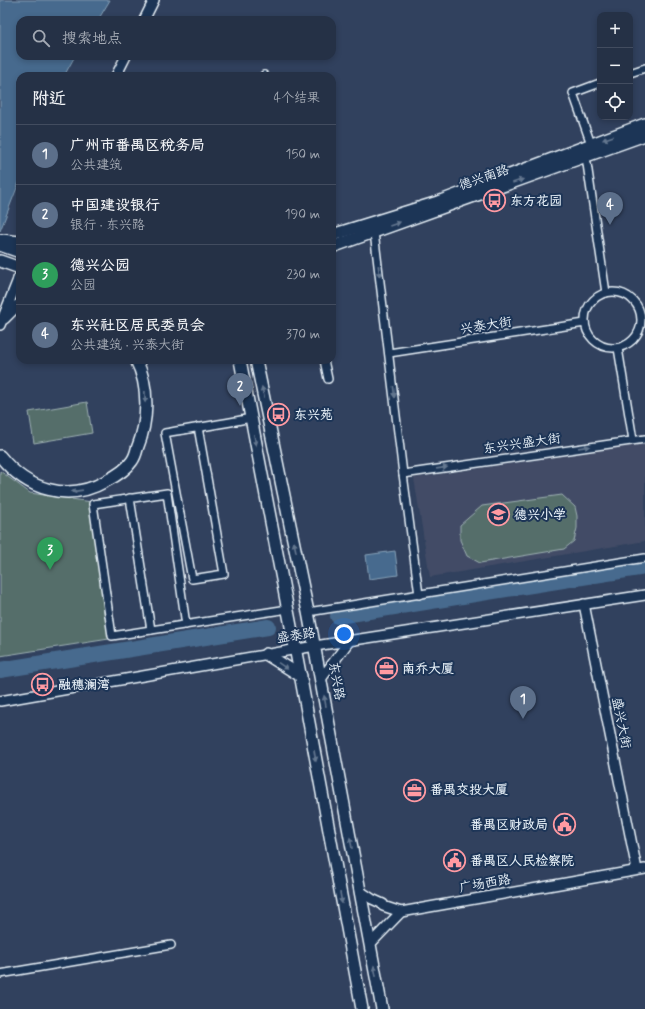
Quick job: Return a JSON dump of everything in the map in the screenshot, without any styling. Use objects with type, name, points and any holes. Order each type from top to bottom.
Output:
[{"type":"main road","name":"德兴南路","points":[[336,234],[438,202],[645,124]]},
{"type":"main road","name":"德兴南路","points":[[336,246],[645,135]]},
{"type":"main road","points":[[0,240],[16,242]]},
{"type":"main road","points":[[0,245],[16,251]]},
{"type":"main road","points":[[0,261],[16,267]]},
{"type":"main road","points":[[2,322],[16,307]]},
{"type":"main road","points":[[0,456],[14,470],[30,481],[49,490],[61,492],[87,490],[99,485],[124,470],[133,460],[145,421],[145,388],[138,364]]},
{"type":"main road","points":[[241,364],[301,676],[362,1009]]},
{"type":"main road","name":"东兴路","points":[[257,364],[315,646],[382,1009]]},
{"type":"main road","points":[[281,574],[300,571]]},
{"type":"main road","points":[[266,654],[301,676]]},
{"type":"main road","points":[[309,723],[328,720]]},
{"type":"street","points":[[146,16],[154,0]]},
{"type":"street","points":[[118,72],[124,60]]},
{"type":"street","points":[[633,72],[645,68]]},
{"type":"street","points":[[591,144],[573,93],[597,85]]},
{"type":"street","points":[[586,157],[606,293]]},
{"type":"street","points":[[374,232],[419,595]]},
{"type":"street","points":[[2,322],[16,289]]},
{"type":"street","points":[[606,293],[623,294],[642,312],[640,328],[632,341],[625,346],[618,348],[608,348],[600,345],[592,339],[585,323],[586,315],[592,302],[598,296],[606,293]]},
{"type":"street","name":"兴泰大街","points":[[390,353],[585,323]]},
{"type":"street","points":[[618,348],[633,440]]},
{"type":"street","points":[[325,364],[328,379]]},
{"type":"street","points":[[198,427],[224,574],[192,579],[165,433],[198,427],[251,418]]},
{"type":"street","name":"东兴兴盛大街","points":[[403,474],[645,438]]},
{"type":"street","points":[[186,625],[167,493],[92,504],[112,636],[186,625],[288,609]]},
{"type":"street","points":[[130,498],[151,630]]},
{"type":"street","points":[[308,612],[645,558]]},
{"type":"street","name":"盛泰路","points":[[0,701],[295,649],[645,595]]},
{"type":"street","name":"盛兴大街","points":[[584,604],[641,870]]},
{"type":"street","points":[[321,679],[350,640]]},
{"type":"street","name":"广场西路","points":[[400,912],[641,870]]},
{"type":"street","points":[[360,891],[383,904],[383,906],[400,912],[370,944]]},
{"type":"street","points":[[0,974],[172,946]]},
{"type":"shaded area","points":[[0,0],[110,0],[100,16],[16,16],[16,60],[73,60],[66,72],[16,72],[16,190],[0,231]]},
{"type":"shaded area","name":"德兴小学","points":[[645,444],[645,541],[430,577],[414,478]]},
{"type":"shaded area","points":[[395,551],[398,575],[369,579],[366,555]]},
{"type":"green space","points":[[87,402],[92,433],[34,443],[29,412]]},
{"type":"green space","points":[[0,471],[30,493],[92,502],[109,639],[0,656]]},
{"type":"green space","points":[[562,495],[575,507],[577,516],[577,528],[574,541],[564,549],[480,563],[467,556],[460,540],[460,525],[482,506]]},
{"type":"waterway","points":[[338,616],[645,567]]},
{"type":"waterway","points":[[0,670],[268,627]]},
{"type":"place","name":"东方花园","points":[[494,201]]},
{"type":"place","name":"东兴社区居民委员会","points":[[610,225]]},
{"type":"place","name":"中国建设银行","points":[[240,406]]},
{"type":"place","name":"东兴苑","points":[[278,415]]},
{"type":"place","name":"德兴小学","points":[[499,515]]},
{"type":"place","name":"德兴公园","points":[[50,570]]},
{"type":"place","name":"南乔大厦","points":[[387,669]]},
{"type":"place","name":"融穗澜湾","points":[[43,685]]},
{"type":"place","name":"广州市番禺区税务局","points":[[523,719]]},
{"type":"place","name":"番禺交投大厦","points":[[415,790]]},
{"type":"place","name":"番禺区财政局","points":[[564,825]]},
{"type":"place","name":"番禺区人民检察院","points":[[454,861]]}]
